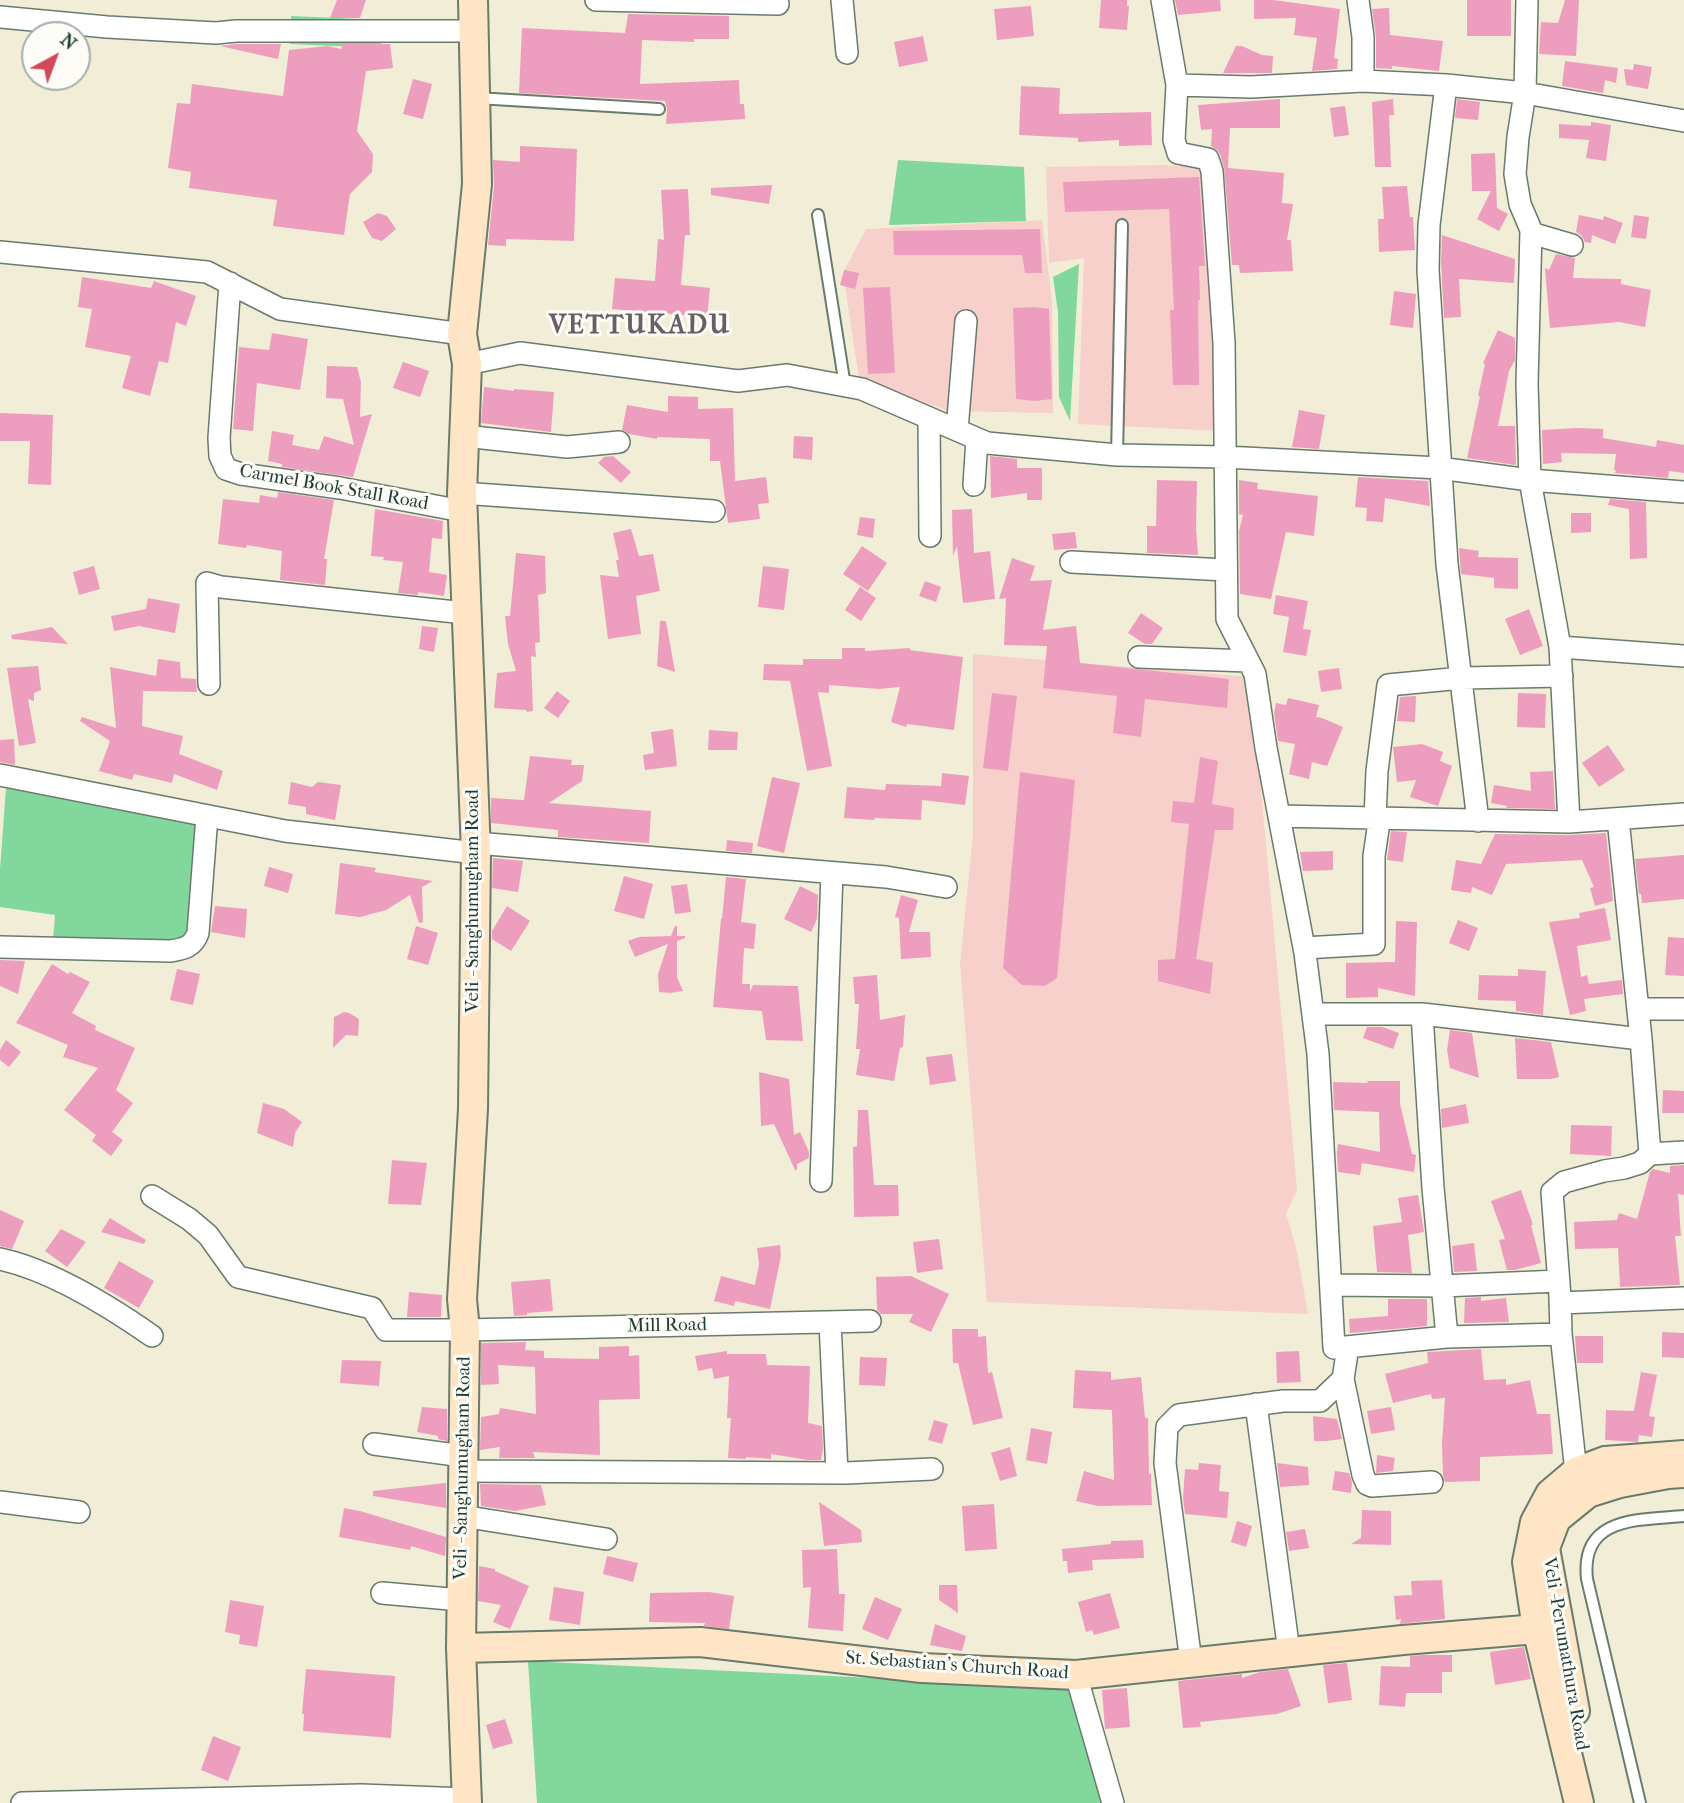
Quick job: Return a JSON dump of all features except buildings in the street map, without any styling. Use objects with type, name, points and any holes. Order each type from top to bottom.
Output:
[{"type":"main road","name":"Veli - Sanghumugham Road","points":[[467,1801],[461,1648],[465,1330],[462,1299],[473,1109],[476,848],[465,613],[462,502],[467,364],[462,334],[477,184],[472,0]]},
{"type":"main road","points":[[1579,1803],[1537,1629],[1527,1562],[1535,1522],[1550,1494],[1576,1472],[1605,1461],[1684,1455]]},
{"type":"main road","name":"Veli -Perumathura Road","points":[[1592,1803],[1545,1548],[1556,1519],[1588,1493],[1620,1483],[1684,1473]]},
{"type":"main road","name":"St. Sebastian's Church Road","points":[[461,1648],[700,1642],[922,1668],[1076,1675],[1403,1640],[1537,1629]]},
{"type":"street","points":[[596,0],[778,4]]},
{"type":"street","points":[[842,0],[847,53]]},
{"type":"street","points":[[1163,0],[1177,85],[1174,140],[1178,153],[1208,159],[1212,172],[1224,343],[1227,619],[1255,674],[1304,948],[1318,1054],[1334,1348]]},
{"type":"street","points":[[1359,0],[1363,37],[1363,81]]},
{"type":"street","points":[[1527,0],[1525,93],[1516,174],[1520,204],[1531,233],[1527,384],[1530,480],[1560,647],[1569,822]]},
{"type":"street","points":[[0,17],[216,33],[472,31]]},
{"type":"street","points":[[1177,85],[1251,87],[1363,81],[1446,85],[1525,93],[1684,121]]},
{"type":"street","points":[[1446,85],[1429,225],[1428,270],[1447,564],[1478,821]]},
{"type":"street","points":[[1531,233],[1572,245]]},
{"type":"street","points":[[0,252],[207,272],[280,309],[462,334]]},
{"type":"street","name":"Carmel Book Stall Road","points":[[230,283],[219,438],[220,456],[226,469],[241,474],[340,488],[462,502]]},
{"type":"street","points":[[957,430],[966,321]]},
{"type":"street","points":[[467,364],[520,353],[738,381],[787,376],[862,389],[987,443],[1117,455],[1225,457],[1439,468],[1530,480],[1684,492]]},
{"type":"street","points":[[929,418],[930,536]]},
{"type":"street","points":[[464,436],[567,447],[620,442]]},
{"type":"street","points":[[974,485],[977,439]]},
{"type":"street","points":[[462,502],[714,511]]},
{"type":"street","points":[[1071,562],[1226,570]]},
{"type":"street","points":[[209,684],[207,583],[221,587],[465,613]]},
{"type":"street","points":[[1560,647],[1684,656]]},
{"type":"street","points":[[1139,657],[1248,661]]},
{"type":"street","points":[[1304,948],[1374,944],[1377,771],[1388,685],[1462,678],[1562,676]]},
{"type":"street","points":[[0,775],[285,831],[476,848],[886,877],[946,887]]},
{"type":"street","points":[[1279,816],[1569,822],[1684,814]]},
{"type":"street","points":[[0,947],[184,950],[191,945],[198,933],[207,816]]},
{"type":"street","points":[[1619,819],[1650,1154]]},
{"type":"street","points":[[821,1181],[832,873]]},
{"type":"street","points":[[1638,1009],[1684,1009]]},
{"type":"street","points":[[1313,1014],[1422,1014],[1641,1039]]},
{"type":"street","points":[[1422,1014],[1433,1188],[1447,1337]]},
{"type":"street","points":[[1576,1472],[1561,1335],[1552,1192],[1564,1182],[1640,1163],[1650,1154],[1684,1152]]},
{"type":"street","name":"Mill Road","points":[[152,1196],[208,1235],[238,1278],[372,1308],[386,1330],[870,1321]]},
{"type":"street","points":[[0,1259],[56,1280],[121,1314],[152,1336]]},
{"type":"street","points":[[1331,1285],[1442,1286],[1559,1281]]},
{"type":"street","points":[[1560,1303],[1684,1298]]},
{"type":"street","points":[[830,1322],[837,1473]]},
{"type":"street","points":[[1334,1348],[1447,1337],[1561,1335]]},
{"type":"street","points":[[1334,1348],[1348,1347],[1343,1379],[1367,1484],[1372,1486],[1433,1482]]},
{"type":"street","points":[[1191,1662],[1165,1463],[1167,1427],[1179,1415],[1283,1401],[1320,1401],[1343,1379]]},
{"type":"street","points":[[1256,1404],[1289,1652]]},
{"type":"street","points":[[374,1444],[463,1464],[837,1473],[932,1469]]},
{"type":"street","points":[[0,1502],[79,1512]]},
{"type":"street","points":[[462,1516],[606,1539]]},
{"type":"street","points":[[382,1593],[461,1600]]},
{"type":"street","points":[[1076,1675],[1113,1803]]},
{"type":"street","points":[[22,1803],[361,1795],[467,1801]]},
{"type":"lane","points":[[474,98],[659,109]]},
{"type":"lane","points":[[818,215],[845,386]]},
{"type":"lane","points":[[1117,455],[1122,225]]},
{"type":"lane","points":[[1640,1803],[1587,1579],[1587,1556],[1597,1538],[1612,1526],[1629,1521],[1684,1516]]},
{"type":"shaded area","points":[[1168,165],[1207,168],[1221,431],[1078,424],[1084,258],[1049,263],[1046,167]]},
{"type":"shaded area","points":[[1042,220],[1052,300],[1053,413],[949,411],[859,379],[843,273],[866,229]]},
{"type":"shaded area","points":[[973,654],[1251,677],[1297,1190],[1286,1214],[1296,1247],[1308,1314],[987,1302],[960,964],[973,834]]},
{"type":"green space","points":[[291,16],[382,20],[381,48],[290,44]]},
{"type":"green space","points":[[898,160],[1024,167],[1026,221],[889,225]]},
{"type":"green space","points":[[1079,264],[1070,421],[1059,397],[1058,312],[1053,277]]},
{"type":"green space","points":[[6,788],[198,821],[189,945],[53,940],[55,915],[0,907]]},
{"type":"green space","points":[[528,1661],[1074,1688],[1102,1803],[537,1803]]},
{"type":"district","name":"VETTUKADU","points":[[640,327]]}]
